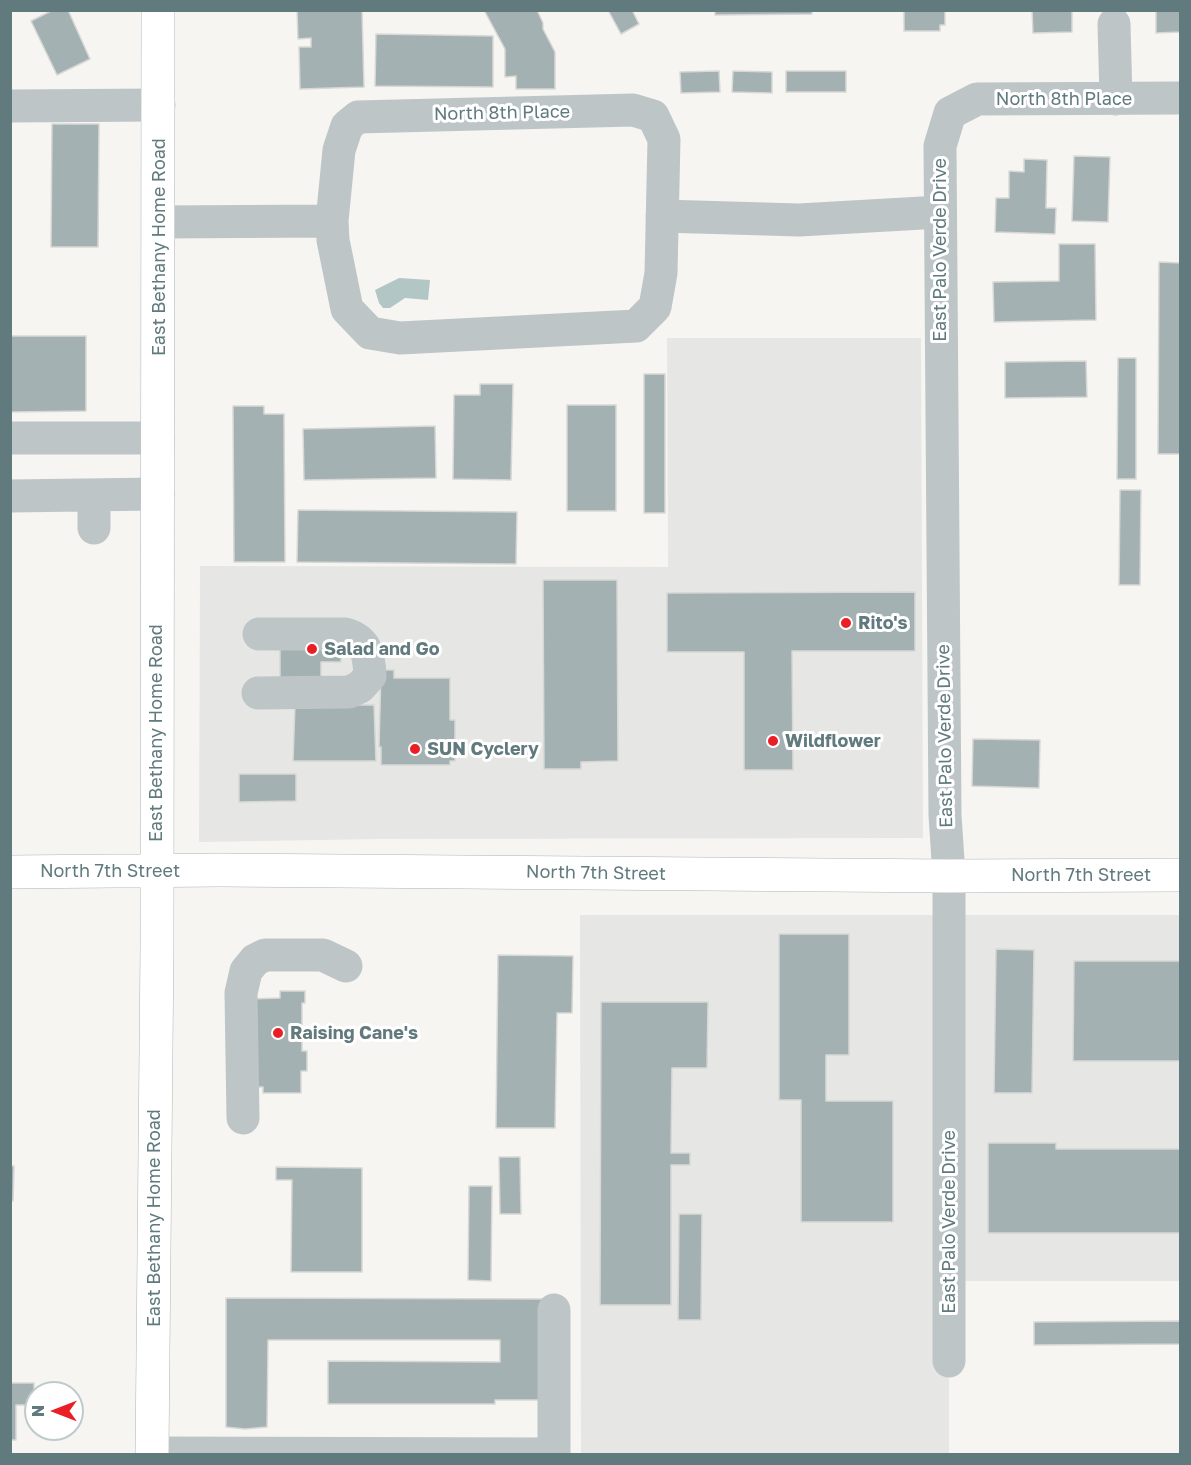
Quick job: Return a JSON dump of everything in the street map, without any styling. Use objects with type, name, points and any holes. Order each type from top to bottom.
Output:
[{"type":"main road","name":"East Bethany Home Road","points":[[152,1454],[158,494],[158,10]]},
{"type":"main road","name":"North 7th Street","points":[[10,872],[1180,875]]},
{"type":"street","points":[[1114,24],[1116,99]]},
{"type":"street","name":"North 8th Place","points":[[950,112],[977,99],[1180,98]]},
{"type":"street","points":[[10,106],[159,105]]},
{"type":"street","name":"North 8th Place","points":[[633,110],[653,116],[664,139],[661,273],[656,306],[636,326],[400,338],[370,333],[347,309],[333,240],[332,221],[339,150],[347,126],[358,117],[633,110]]},
{"type":"street","name":"East Palo Verde Drive","points":[[949,1361],[949,876],[945,815],[940,146],[950,112]]},
{"type":"street","points":[[662,216],[800,220],[940,212]]},
{"type":"street","points":[[158,222],[332,221]]},
{"type":"street","points":[[10,438],[158,438]]},
{"type":"street","points":[[10,496],[158,494]]},
{"type":"street","points":[[94,495],[94,528]]},
{"type":"street","points":[[258,693],[349,692],[360,687],[370,676],[365,648],[357,637],[345,634],[259,634]]},
{"type":"street","points":[[243,1118],[241,993],[246,970],[255,960],[265,956],[323,955],[346,966]]},
{"type":"street","points":[[152,1454],[554,1454],[554,1310]]},
{"type":"shaded area","points":[[399,278],[430,280],[428,300],[405,298],[390,308],[383,308],[375,290]]},
{"type":"shaded area","points":[[667,338],[921,338],[923,838],[379,839],[199,842],[200,566],[668,567]]},
{"type":"shaded area","points":[[580,915],[1180,915],[1180,1281],[949,1281],[949,1454],[581,1454]]},
{"type":"building","points":[[53,10],[68,10],[90,59],[57,75],[31,21]]},
{"type":"building","points":[[297,10],[362,10],[364,87],[300,89],[299,47],[311,47],[311,38],[298,39]]},
{"type":"building","points":[[484,10],[537,10],[543,23],[543,29],[555,52],[555,89],[516,89],[516,76],[505,77],[505,49]]},
{"type":"building","points":[[608,10],[632,10],[639,24],[621,34]]},
{"type":"building","points":[[715,10],[812,10],[812,14],[715,15]]},
{"type":"building","points":[[904,10],[945,10],[945,25],[940,25],[940,31],[904,31]]},
{"type":"building","points":[[1032,10],[1072,10],[1072,32],[1033,33]]},
{"type":"building","points":[[1156,10],[1180,10],[1180,32],[1156,33]]},
{"type":"building","points":[[376,34],[493,36],[493,87],[375,86]]},
{"type":"building","points":[[719,71],[720,92],[681,93],[680,72]]},
{"type":"building","points":[[733,71],[772,72],[772,93],[732,92]]},
{"type":"building","points":[[786,71],[846,71],[846,92],[786,92]]},
{"type":"building","points":[[52,124],[99,124],[98,247],[51,247]]},
{"type":"building","points":[[1074,156],[1110,157],[1108,222],[1072,221]]},
{"type":"building","points":[[1024,159],[1047,160],[1046,208],[1056,208],[1055,234],[995,232],[996,198],[1009,198],[1009,171],[1024,172]]},
{"type":"building","points":[[1059,244],[1095,244],[1096,320],[994,322],[993,282],[1059,281]]},
{"type":"building","points":[[1159,262],[1180,263],[1180,454],[1158,454]]},
{"type":"building","points":[[10,336],[86,336],[86,411],[10,412]]},
{"type":"building","points":[[1118,358],[1136,358],[1136,479],[1117,479]]},
{"type":"building","points":[[1086,361],[1087,397],[1005,398],[1005,362]]},
{"type":"building","points":[[644,374],[665,374],[665,513],[644,513]]},
{"type":"building","points":[[480,384],[513,384],[511,480],[453,479],[454,395],[480,395]]},
{"type":"building","points":[[567,405],[616,405],[616,511],[567,511]]},
{"type":"building","points":[[233,406],[264,406],[264,414],[284,414],[285,562],[234,562]]},
{"type":"building","points":[[435,426],[436,478],[304,480],[303,429]]},
{"type":"building","points":[[1120,490],[1141,490],[1140,585],[1119,585]]},
{"type":"building","points":[[298,510],[517,512],[516,564],[297,562]]},
{"type":"building","points":[[543,580],[617,580],[618,761],[581,762],[581,769],[544,769]]},
{"type":"building","points":[[915,592],[915,651],[792,651],[793,770],[744,770],[744,652],[667,652],[667,593]]},
{"type":"building","name":"Salad and Go","points":[[280,643],[345,643],[345,654],[341,654],[341,662],[321,662],[321,684],[280,681]]},
{"type":"building","points":[[381,670],[394,670],[394,678],[450,678],[450,720],[455,720],[455,761],[450,761],[450,765],[381,765],[381,747],[379,747]]},
{"type":"building","points":[[295,705],[374,705],[376,761],[293,761]]},
{"type":"building","points":[[973,739],[1040,740],[1039,788],[972,786]]},
{"type":"building","points":[[239,774],[296,774],[296,801],[239,802]]},
{"type":"building","points":[[779,934],[849,934],[849,1055],[826,1055],[826,1101],[893,1101],[893,1222],[801,1222],[801,1100],[779,1100]]},
{"type":"building","points":[[996,949],[1034,950],[1032,1093],[994,1093]]},
{"type":"building","points":[[498,955],[573,956],[572,1013],[557,1013],[555,1128],[496,1128]]},
{"type":"building","points":[[1074,961],[1180,961],[1180,1061],[1073,1061]]},
{"type":"building","name":"Raising Cane's","points":[[280,991],[305,991],[305,1003],[302,1003],[302,1051],[307,1051],[307,1071],[301,1071],[301,1093],[263,1093],[263,1087],[254,1087],[250,999],[280,998]]},
{"type":"building","points":[[601,1002],[708,1002],[707,1068],[672,1068],[671,1153],[690,1153],[690,1165],[671,1165],[671,1305],[600,1305]]},
{"type":"building","points":[[988,1143],[1056,1143],[1056,1149],[1180,1149],[1180,1233],[988,1233]]},
{"type":"building","points":[[499,1157],[520,1157],[521,1214],[500,1214]]},
{"type":"building","points":[[10,1166],[14,1166],[13,1201],[10,1201]]},
{"type":"building","points":[[276,1167],[362,1168],[362,1272],[291,1272],[292,1180],[276,1180]]},
{"type":"building","points":[[469,1186],[492,1186],[491,1281],[468,1280]]},
{"type":"building","points":[[679,1214],[702,1214],[701,1320],[678,1320]]},
{"type":"building","points":[[226,1298],[544,1299],[543,1400],[495,1400],[495,1404],[328,1404],[328,1361],[500,1362],[500,1340],[268,1340],[267,1427],[245,1429],[226,1427]]},
{"type":"building","points":[[1180,1321],[1180,1344],[1034,1345],[1034,1322]]},
{"type":"building","points":[[10,1383],[24,1383],[24,1405],[16,1405],[16,1440],[10,1440]]},
{"type":"place","name":"Rito's","points":[[846,623]]},
{"type":"place","name":"Salad and Go","points":[[312,649]]},
{"type":"place","name":"Wildflower","points":[[773,741]]},
{"type":"place","name":"SUN Cyclery","points":[[415,749]]},
{"type":"place","name":"Raising Cane's","points":[[278,1033]]}]
